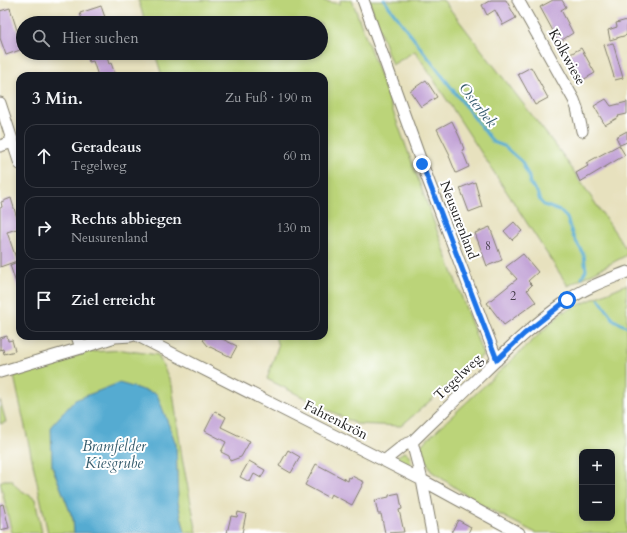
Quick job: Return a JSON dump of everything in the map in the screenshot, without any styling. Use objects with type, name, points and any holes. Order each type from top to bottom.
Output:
[{"type":"street","name":"Neusurenland","points":[[363,0],[422,164],[497,360]]},
{"type":"street","name":"Kolkwiese","points":[[518,0],[574,100],[582,131]]},
{"type":"street","points":[[0,103],[16,151]]},
{"type":"street","points":[[0,146],[13,142]]},
{"type":"street","name":"Tegelweg","points":[[384,461],[404,445],[412,442],[524,334],[567,300],[627,272]]},
{"type":"street","points":[[78,340],[81,348]]},
{"type":"street","points":[[0,372],[104,340]]},
{"type":"street","name":"Fahrenkrön","points":[[146,340],[422,480],[519,533]]},
{"type":"street","points":[[412,442],[422,480],[432,533]]},
{"type":"green space","points":[[138,0],[319,0],[340,4],[340,0],[352,0],[483,355],[401,426],[356,424],[267,379],[278,346],[276,340],[328,340],[328,72],[161,72],[157,60],[328,60],[328,16],[144,16]]},
{"type":"green space","points":[[369,0],[443,0],[562,154],[627,250],[627,255],[568,286],[415,51],[392,65]]},
{"type":"green space","points":[[627,284],[627,533],[536,533],[481,505],[431,471],[420,446],[563,312]]},
{"type":"green space","points":[[123,350],[158,355],[172,385],[182,458],[197,533],[185,533],[178,502],[176,444],[52,466],[73,519],[74,533],[48,533],[14,376],[89,352]]},
{"type":"green space","points":[[0,400],[6,422],[0,424]]},
{"type":"green space","points":[[404,452],[409,455],[411,463],[407,467],[400,464],[396,459],[396,457]]},
{"type":"green space","points":[[4,480],[12,480],[18,488],[35,499],[42,533],[12,533],[0,482]]},
{"type":"water","name":"Bramfelder Kiesgrube","points":[[119,383],[157,394],[176,444],[178,502],[185,533],[74,533],[73,519],[52,466],[51,426],[75,400]]},
{"type":"building","points":[[491,0],[506,0],[516,18],[503,25],[495,10],[487,15],[482,5]]},
{"type":"building","points":[[553,0],[562,0],[566,7],[561,10],[573,33],[559,42],[540,7]]},
{"type":"building","points":[[101,6],[105,16],[81,16],[80,13]]},
{"type":"building","points":[[10,8],[16,27],[16,51],[6,55],[0,38],[0,11]]},
{"type":"building","points":[[627,20],[627,35],[610,40],[608,30],[617,27],[616,23]]},
{"type":"building","points":[[613,43],[623,78],[615,80],[604,45]]},
{"type":"building","points":[[581,48],[595,73],[581,81],[567,56]]},
{"type":"building","points":[[88,60],[108,60],[109,64],[111,63],[114,72],[97,72],[93,61],[89,62]]},
{"type":"building","points":[[531,67],[548,98],[535,105],[518,74]]},
{"type":"building","points":[[426,80],[437,97],[421,107],[410,91]]},
{"type":"building","points":[[606,99],[611,106],[627,102],[627,114],[618,116],[619,117],[605,125],[594,106]]},
{"type":"building","points":[[452,121],[460,138],[464,149],[462,150],[469,167],[456,173],[449,156],[450,155],[437,129]]},
{"type":"building","points":[[627,131],[627,142],[620,145],[616,137]]},
{"type":"building","points":[[619,145],[625,155],[580,182],[576,173],[588,166],[586,163]]},
{"type":"building","points":[[475,182],[482,207],[469,212],[460,188]]},
{"type":"building","points":[[11,198],[16,215],[16,229],[7,232],[16,261],[0,267],[0,208],[2,207],[1,202]]},
{"type":"building","points":[[514,222],[522,231],[512,240],[504,231]]},
{"type":"building","points":[[490,227],[502,260],[487,266],[475,233]]},
{"type":"building","points":[[523,254],[538,272],[528,281],[532,285],[527,290],[536,302],[504,325],[487,303],[517,279],[506,267]]},
{"type":"building","points":[[16,263],[16,283],[10,265]]},
{"type":"building","points":[[7,336],[8,341],[12,340],[15,351],[4,354],[3,349],[0,350],[0,338]]},
{"type":"building","points":[[203,340],[224,340],[237,346],[231,357],[208,346]]},
{"type":"building","points":[[215,411],[226,417],[221,427],[250,441],[241,457],[230,461],[229,456],[221,452],[226,442],[205,431]]},
{"type":"building","points":[[288,450],[300,457],[291,473],[279,466]]},
{"type":"building","points":[[249,461],[265,470],[261,478],[254,474],[250,482],[240,477]]},
{"type":"building","points":[[316,464],[348,481],[349,477],[351,478],[352,476],[364,482],[352,505],[331,494],[329,498],[305,485]]},
{"type":"building","points":[[399,493],[402,509],[399,510],[404,532],[385,533],[381,514],[378,514],[375,500]]},
{"type":"building","points":[[3,504],[9,528],[0,530],[0,505]]},
{"type":"building","points":[[238,512],[246,514],[242,533],[227,533],[231,516],[237,517]]},
{"type":"building","points":[[458,520],[471,527],[468,533],[451,533]]},
{"type":"waterway","name":"Osterbek","points":[[384,0],[493,142],[504,146],[522,162],[529,177],[530,184],[537,192],[540,201],[544,205],[560,211],[567,218],[573,236],[584,255],[586,270],[582,277]]},
{"type":"waterway","name":"Osterbek","points":[[599,299],[614,320],[627,327]]},
{"type":"route","points":[[422,164],[497,360],[524,334],[567,300]]}]
